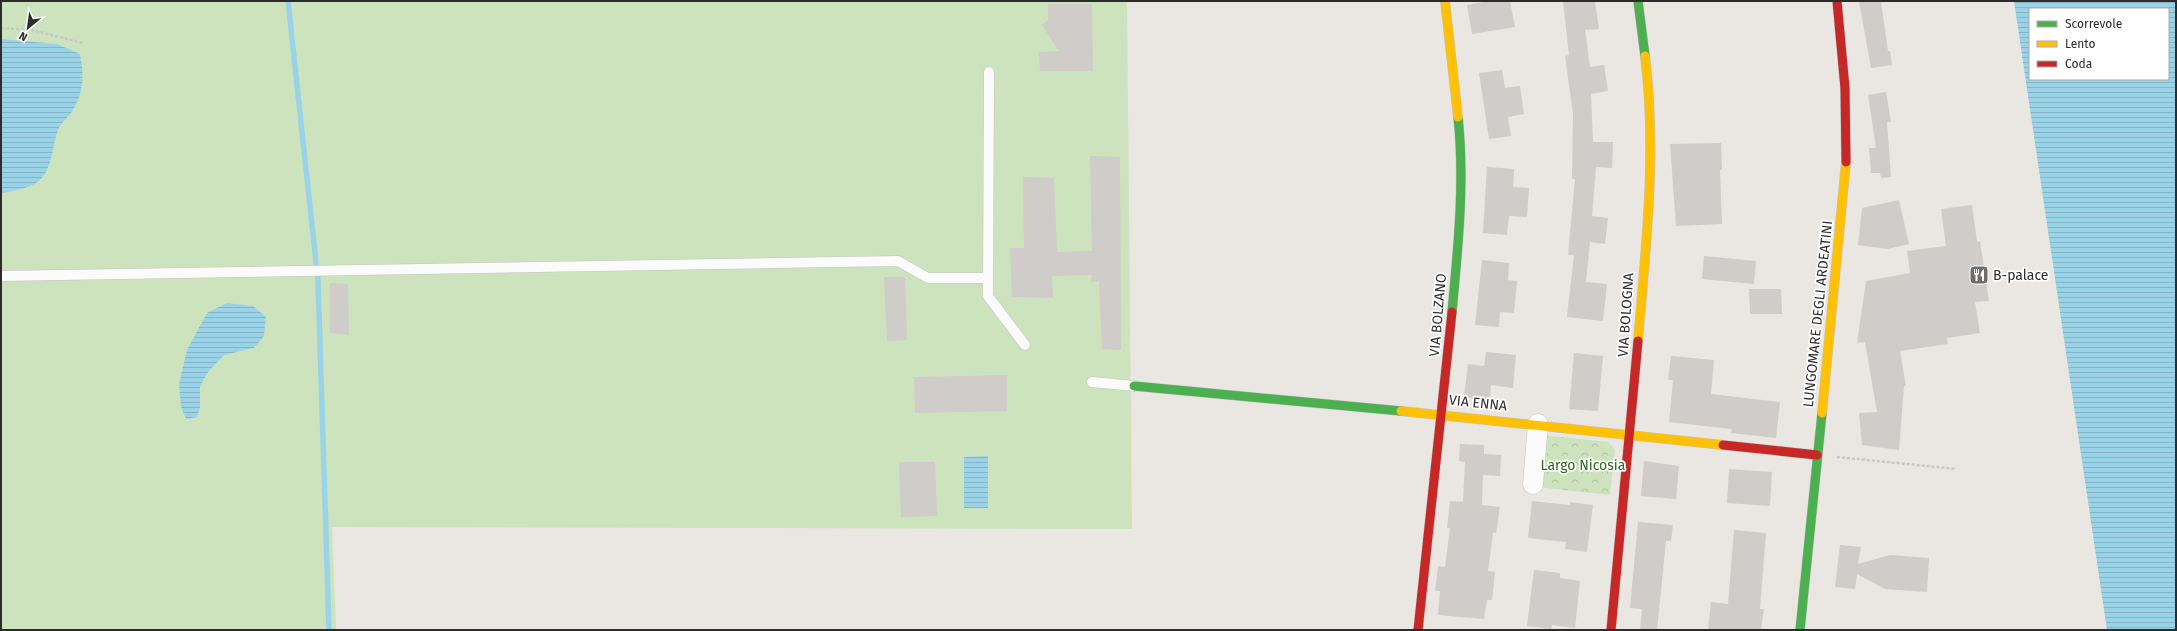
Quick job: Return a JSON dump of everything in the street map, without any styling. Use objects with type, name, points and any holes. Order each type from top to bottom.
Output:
[{"type":"street","name":"VIA BOLZANO","points":[[1418,630],[1442,414],[1459,234],[1461,165],[1458,105],[1445,1]]},
{"type":"street","name":"VIA BOLOGNA","points":[[1611,630],[1631,433],[1650,191],[1651,154],[1649,90],[1638,1]]},
{"type":"street","name":"LUNGOMARE DEGLI ARDEATINI","points":[[1800,630],[1846,176],[1848,115],[1846,79],[1837,1]]},
{"type":"street","name":"VIA ENNA","points":[[1134,386],[1631,433],[1818,455]]},
{"type":"street","points":[[1534,484],[1538,424]]},
{"type":"lane","points":[[989,72],[988,296],[1026,345]]},
{"type":"lane","points":[[1,276],[898,261],[928,278],[988,278]]},
{"type":"lane","points":[[1092,382],[1134,386]]},
{"type":"path","points":[[1,28],[32,30],[84,43]]},
{"type":"path","points":[[1818,455],[1956,469]]},
{"type":"green space","points":[[1,1],[1127,1],[1132,529],[332,527],[336,630],[1,630]]},
{"type":"green space","name":"Largo Nicosia","points":[[1543,435],[1608,442],[1615,450],[1610,495],[1537,487]]},
{"type":"water","points":[[2014,1],[2176,1],[2176,630],[2107,630]]},
{"type":"water","points":[[1,39],[57,44],[80,54],[82,83],[77,103],[58,130],[50,162],[45,174],[33,185],[22,189],[1,193]]},
{"type":"water","points":[[227,303],[253,306],[266,317],[264,336],[254,348],[224,355],[208,372],[200,386],[200,407],[197,417],[186,419],[181,407],[179,384],[187,350],[207,313]]},
{"type":"water","points":[[988,456],[988,508],[964,508],[964,457]]},
{"type":"building","points":[[1489,1],[1510,1],[1515,27],[1472,34],[1467,5]]},
{"type":"building","points":[[1563,1],[1595,1],[1599,29],[1585,30],[1590,67],[1604,65],[1608,91],[1591,94],[1593,142],[1613,142],[1612,168],[1596,167],[1592,216],[1608,218],[1605,244],[1590,242],[1586,282],[1607,284],[1603,321],[1567,317],[1574,255],[1568,255],[1575,179],[1572,179],[1573,114],[1565,56],[1569,55]]},
{"type":"building","points":[[1859,1],[1881,1],[1888,51],[1890,51],[1892,65],[1871,68]]},
{"type":"building","points":[[1048,4],[1092,4],[1093,71],[1040,71],[1039,52],[1059,51],[1042,25],[1048,20]]},
{"type":"building","points":[[1502,70],[1505,88],[1520,86],[1524,114],[1508,117],[1511,136],[1489,139],[1479,73]]},
{"type":"building","points":[[1886,92],[1891,122],[1887,122],[1891,177],[1881,178],[1880,173],[1871,173],[1869,148],[1876,148],[1868,95]]},
{"type":"building","points":[[1721,143],[1722,170],[1720,170],[1722,224],[1676,226],[1670,144]]},
{"type":"building","points":[[1090,156],[1120,157],[1121,350],[1102,349],[1099,282],[1091,282],[1092,275],[1052,276],[1053,298],[1012,297],[1010,248],[1024,248],[1023,177],[1054,178],[1057,252],[1092,251]]},
{"type":"building","points":[[1487,167],[1514,169],[1513,187],[1529,188],[1527,217],[1509,216],[1507,235],[1483,233]]},
{"type":"building","points":[[1899,200],[1909,244],[1887,249],[1858,245],[1862,208]]},
{"type":"building","points":[[1972,205],[1977,242],[1980,241],[1989,301],[1975,302],[1980,333],[1947,338],[1948,344],[1900,351],[1906,386],[1904,386],[1899,450],[1862,445],[1859,413],[1877,412],[1865,342],[1857,343],[1866,281],[1910,273],[1907,251],[1946,246],[1941,209]]},
{"type":"building","points":[[1704,256],[1756,261],[1754,284],[1702,279]]},
{"type":"building","points":[[1482,260],[1509,263],[1508,280],[1517,281],[1514,313],[1500,312],[1499,327],[1475,325]]},
{"type":"building","points":[[884,277],[905,277],[907,340],[887,341]]},
{"type":"building","points":[[330,283],[348,284],[349,335],[330,333]]},
{"type":"building","points":[[1749,289],[1781,289],[1782,314],[1750,314]]},
{"type":"building","points":[[1486,352],[1516,355],[1513,388],[1491,385],[1490,400],[1464,397],[1468,364],[1484,366]]},
{"type":"building","points":[[1574,353],[1603,356],[1598,411],[1569,409]]},
{"type":"building","points":[[1671,356],[1714,360],[1711,394],[1780,402],[1776,438],[1731,433],[1732,429],[1669,422],[1673,380],[1668,380]]},
{"type":"building","points":[[1007,375],[1007,411],[915,413],[914,377]]},
{"type":"building","points":[[1460,444],[1484,445],[1484,454],[1501,455],[1500,476],[1483,475],[1482,505],[1500,507],[1496,533],[1493,533],[1488,571],[1495,572],[1492,600],[1487,600],[1484,619],[1438,615],[1440,591],[1435,591],[1438,566],[1445,567],[1450,528],[1447,528],[1450,501],[1463,502],[1465,462],[1459,461]]},
{"type":"building","points":[[1644,461],[1679,466],[1676,499],[1641,496]]},
{"type":"building","points":[[899,462],[935,462],[937,516],[901,517]]},
{"type":"building","points":[[1729,469],[1772,472],[1770,506],[1727,503]]},
{"type":"building","points":[[1532,501],[1570,505],[1570,502],[1593,505],[1587,552],[1565,549],[1566,542],[1528,538]]},
{"type":"building","points":[[1638,522],[1673,525],[1671,541],[1666,541],[1657,630],[1640,630],[1642,609],[1630,608]]},
{"type":"building","points":[[1734,530],[1766,533],[1760,609],[1764,609],[1761,630],[1708,630],[1711,602],[1728,604]]},
{"type":"building","points":[[1840,545],[1861,547],[1858,564],[1890,555],[1929,558],[1927,592],[1885,589],[1857,574],[1855,589],[1835,587]]},
{"type":"building","points":[[1534,570],[1560,573],[1560,578],[1580,581],[1575,628],[1552,625],[1551,629],[1527,626]]},
{"type":"waterway","points":[[288,1],[318,281],[329,630]]},
{"type":"traffic: fast","points":[[1638,1],[1645,56]]},
{"type":"traffic: fast","points":[[1452,312],[1461,190],[1458,117]]},
{"type":"traffic: fast","points":[[1134,386],[1401,411]]},
{"type":"traffic: fast","points":[[1800,630],[1822,413]]},
{"type":"traffic: slow","points":[[1445,1],[1458,117]]},
{"type":"traffic: slow","points":[[1638,341],[1647,234],[1650,163],[1650,127],[1645,56]]},
{"type":"traffic: slow","points":[[1822,413],[1846,162]]},
{"type":"traffic: slow","points":[[1401,411],[1723,445]]},
{"type":"traffic: jam","points":[[1837,1],[1845,88],[1846,162]]},
{"type":"traffic: jam","points":[[1418,630],[1452,312]]},
{"type":"traffic: jam","points":[[1611,630],[1638,341]]},
{"type":"traffic: jam","points":[[1723,445],[1817,455]]},
{"type":"place","name":"B-palace","points":[[1979,275]]}]
